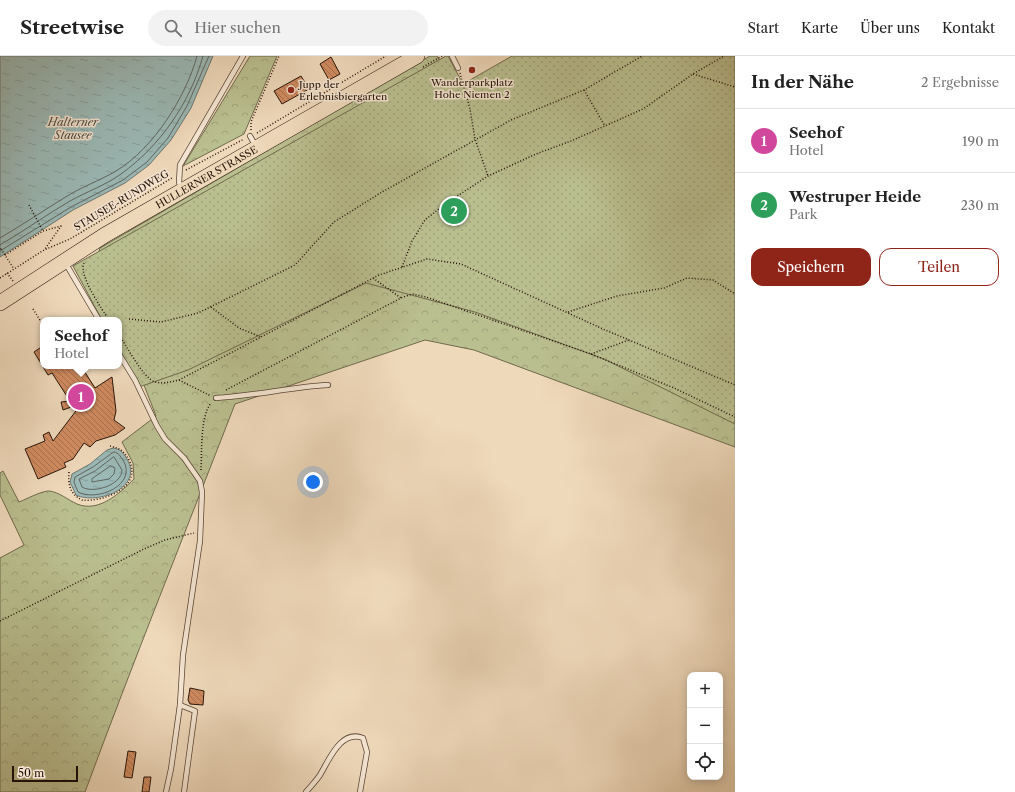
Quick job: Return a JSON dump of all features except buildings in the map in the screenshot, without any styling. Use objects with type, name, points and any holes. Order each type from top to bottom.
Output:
[{"type":"main road","name":"HULLERNER STRASSE","points":[[0,303],[64,260],[182,190],[253,142],[417,56]]},
{"type":"lane","points":[[182,190],[179,182],[179,174],[182,161],[243,56]]},
{"type":"lane","points":[[452,56],[458,68]]},
{"type":"lane","points":[[64,260],[97,317]]},
{"type":"lane","points":[[122,359],[135,380],[161,432],[184,458],[200,481],[203,504],[201,532],[184,655],[180,705],[171,769],[166,792]]},
{"type":"lane","points":[[216,398],[235,398],[311,386],[328,385]]},
{"type":"lane","points":[[180,705],[195,711],[184,792]]},
{"type":"lane","points":[[306,792],[341,742],[351,736],[358,735],[363,738],[367,752],[360,792]]},
{"type":"path","points":[[253,142],[251,122],[279,56]]},
{"type":"path","name":"STAUSEE-RUNDWEG","points":[[0,278],[44,250],[70,239],[179,174],[253,142],[386,56]]},
{"type":"path","points":[[129,319],[161,322],[198,313],[295,265],[334,222],[382,192],[511,120],[584,90],[642,56]]},
{"type":"path","points":[[402,267],[412,241],[425,220],[445,204],[488,176],[643,109],[693,74],[724,56]]},
{"type":"path","points":[[458,68],[470,109],[475,139],[488,176]]},
{"type":"path","points":[[693,74],[735,87]]},
{"type":"path","points":[[584,90],[605,126]]},
{"type":"path","points":[[29,205],[43,231]]},
{"type":"path","points":[[5,256],[43,231],[61,226],[44,250]]},
{"type":"path","points":[[1,249],[14,269]]},
{"type":"path","points":[[122,339],[146,375],[154,381],[163,383],[179,380],[373,278],[427,259],[460,264],[629,340],[735,385]]},
{"type":"path","points":[[88,261],[84,264],[83,272],[91,290],[107,317]]},
{"type":"path","points":[[7,273],[15,284]]},
{"type":"path","points":[[373,278],[401,298]]},
{"type":"path","points":[[568,312],[617,296],[664,288],[688,278],[713,280],[735,294]]},
{"type":"path","points":[[200,481],[205,414],[208,407],[216,398],[238,382],[401,298],[412,294],[426,297],[591,354],[674,388],[735,416]]},
{"type":"path","points":[[211,307],[239,328],[261,337]]},
{"type":"path","points":[[33,309],[40,320]]},
{"type":"path","points":[[591,354],[629,340]]},
{"type":"path","points":[[179,380],[216,398]]},
{"type":"path","points":[[69,472],[68,481],[72,492],[82,500],[100,499],[116,493],[127,485],[131,478],[132,471],[127,456],[120,448],[110,446]]},
{"type":"path","points":[[0,621],[144,549],[165,540],[201,532]]},
{"type":"green space","points":[[250,56],[277,56],[244,134],[183,166]]},
{"type":"green space","points":[[430,56],[437,56],[456,90],[735,56],[735,447],[474,350],[425,340],[235,404],[140,646],[85,792],[0,792],[0,558],[24,545],[0,495],[0,473],[3,471],[19,502],[49,491],[60,494],[77,504],[85,506],[101,504],[116,495],[134,479],[133,463],[122,442],[156,416],[122,328],[122,317],[118,317],[96,261],[100,248]]},
{"type":"green space","points":[[446,56],[448,56],[463,84],[512,56],[735,56],[735,424],[604,359],[475,312],[366,283],[188,370],[139,387],[122,356],[122,317],[100,317],[73,266]]},
{"type":"water","name":"Halterner Stausee","points":[[0,56],[213,56],[191,108],[171,140],[149,165],[125,183],[73,210],[0,257]]},
{"type":"water","points":[[113,448],[120,450],[123,453],[131,469],[129,478],[124,486],[116,492],[106,496],[85,498],[76,495],[70,482],[72,474],[90,464],[107,450]]},
{"type":"place","name":"Wanderparkplatz Hohe Niemen 2","points":[[472,70]]},
{"type":"place","name":"Jupp der Erlebnisbiergarten","points":[[291,90]]},
{"type":"place","name":"Westruper Heide","points":[[454,211]]},
{"type":"place","name":"Seehof","points":[[81,397]]}]
